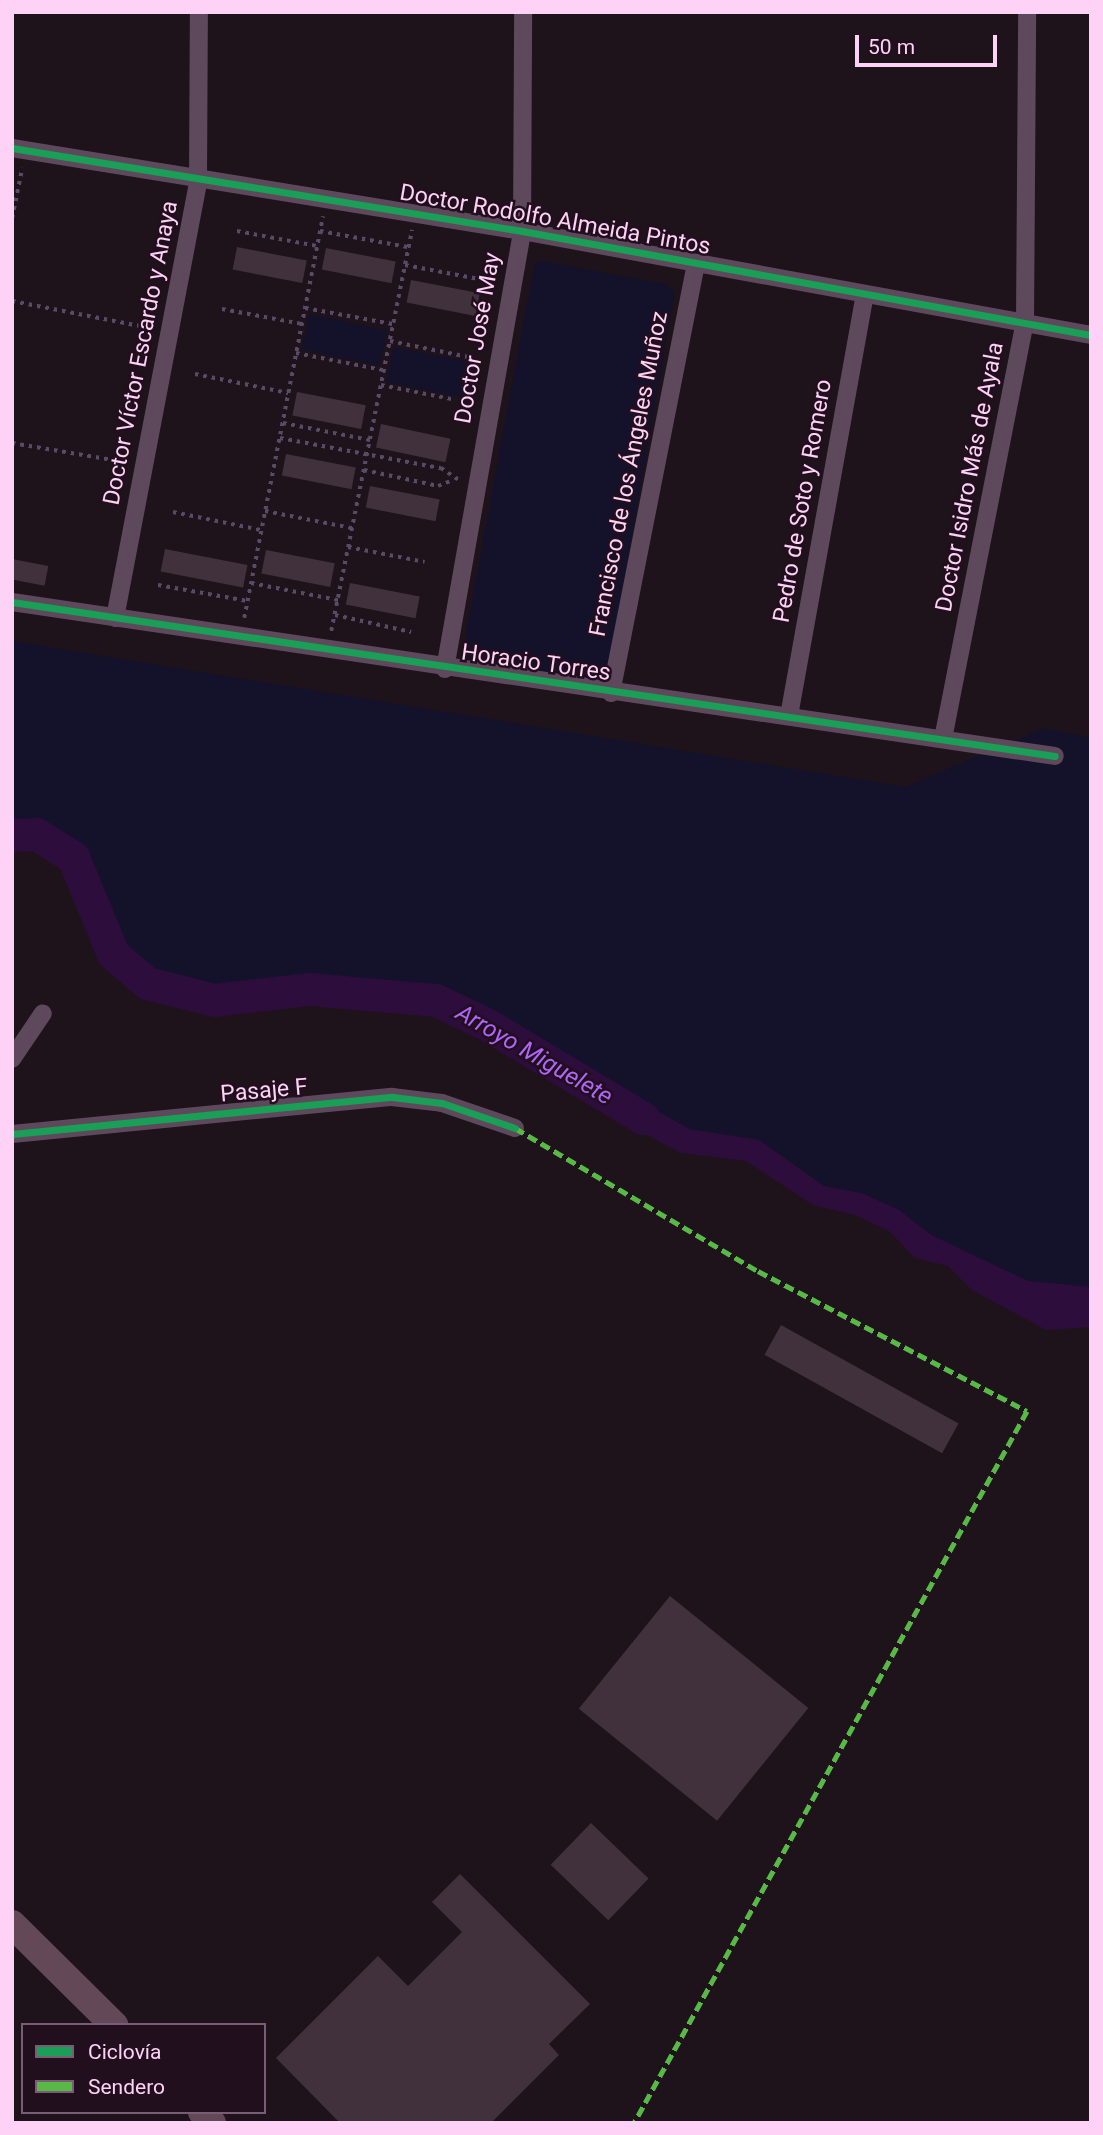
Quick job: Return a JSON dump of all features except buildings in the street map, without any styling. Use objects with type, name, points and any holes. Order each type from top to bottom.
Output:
[{"type":"main road","points":[[12,1924],[112,2023]]},
{"type":"street","name":"Doctor Víctor Escardo y Anaya","points":[[116,618],[198,181],[199,12]]},
{"type":"street","name":"Doctor José May","points":[[445,669],[522,231],[523,12]]},
{"type":"street","name":"Doctor Isidro Más de Ayala","points":[[943,739],[1026,322],[1027,12]]},
{"type":"street","name":"Doctor Rodolfo Almeida Pintos","points":[[19,149],[198,181],[522,231],[1091,335]]},
{"type":"street","name":"Francisco de los Ángeles Muñoz","points":[[611,693],[696,263]]},
{"type":"street","name":"Pedro de Soto y Romero","points":[[789,716],[865,295]]},
{"type":"street","name":"Horacio Torres","points":[[12,603],[328,647],[445,669],[1055,755]]},
{"type":"street","points":[[12,1059],[43,1013]]},
{"type":"street","name":"Pasaje F","points":[[12,1134],[392,1097],[442,1103],[515,1128]]},
{"type":"path","points":[[12,218],[19,149]]},
{"type":"path","points":[[241,634],[326,201]]},
{"type":"path","points":[[328,647],[415,214]]},
{"type":"path","points":[[237,231],[317,246]]},
{"type":"path","points":[[320,231],[408,247]]},
{"type":"path","points":[[405,265],[480,279]]},
{"type":"path","points":[[12,301],[139,326]]},
{"type":"path","points":[[305,308],[393,324]]},
{"type":"path","points":[[222,309],[302,324]]},
{"type":"path","points":[[390,341],[468,357]]},
{"type":"path","points":[[296,353],[384,370]]},
{"type":"path","points":[[195,374],[288,393]]},
{"type":"path","points":[[381,385],[456,400]]},
{"type":"path","points":[[282,423],[370,440]]},
{"type":"path","points":[[280,438],[441,468],[453,480],[477,485]]},
{"type":"path","points":[[12,443],[118,461]]},
{"type":"path","points":[[364,470],[438,486],[453,480]]},
{"type":"path","points":[[265,511],[352,528]]},
{"type":"path","points":[[173,512],[261,530]]},
{"type":"path","points":[[348,547],[425,562]]},
{"type":"path","points":[[251,583],[338,600]]},
{"type":"path","points":[[158,585],[247,601]]},
{"type":"path","points":[[335,615],[411,632]]},
{"type":"shaded area","points":[[542,261],[665,284],[675,292],[606,682],[461,661],[534,265]]},
{"type":"shaded area","points":[[309,314],[387,331],[380,366],[302,349]]},
{"type":"shaded area","points":[[393,347],[473,362],[466,398],[386,382]]},
{"type":"shaded area","points":[[12,641],[905,787],[1044,728],[1091,738],[1091,1287],[1028,1281],[931,1235],[899,1210],[861,1193],[824,1186],[759,1140],[689,1129],[635,1098],[606,1093],[557,1069],[488,1025],[436,1000],[309,989],[214,1000],[147,983],[113,954],[73,857],[36,834],[12,835]]},
{"type":"shaded area","points":[[606,1093],[635,1098],[689,1129],[759,1140],[824,1186],[861,1193],[899,1210],[931,1235],[1028,1281],[1091,1287],[1091,1327],[1046,1330],[972,1290],[948,1266],[915,1258],[889,1231],[855,1215],[813,1205],[746,1161],[681,1153],[636,1129]]},
{"type":"waterway","name":"Arroyo Miguelete","points":[[12,835],[36,834],[73,857],[113,954],[147,983],[214,1000],[309,989],[436,1000],[488,1025],[643,1118]]},
{"type":"marked path","points":[[515,1128],[758,1271],[1027,1411],[634,2123]]},
{"type":"cycle path","points":[[12,148],[522,231],[1091,335]]},
{"type":"cycle path","points":[[12,602],[1055,756]]},
{"type":"cycle path","points":[[12,1134],[392,1097],[442,1103],[515,1128]]}]
